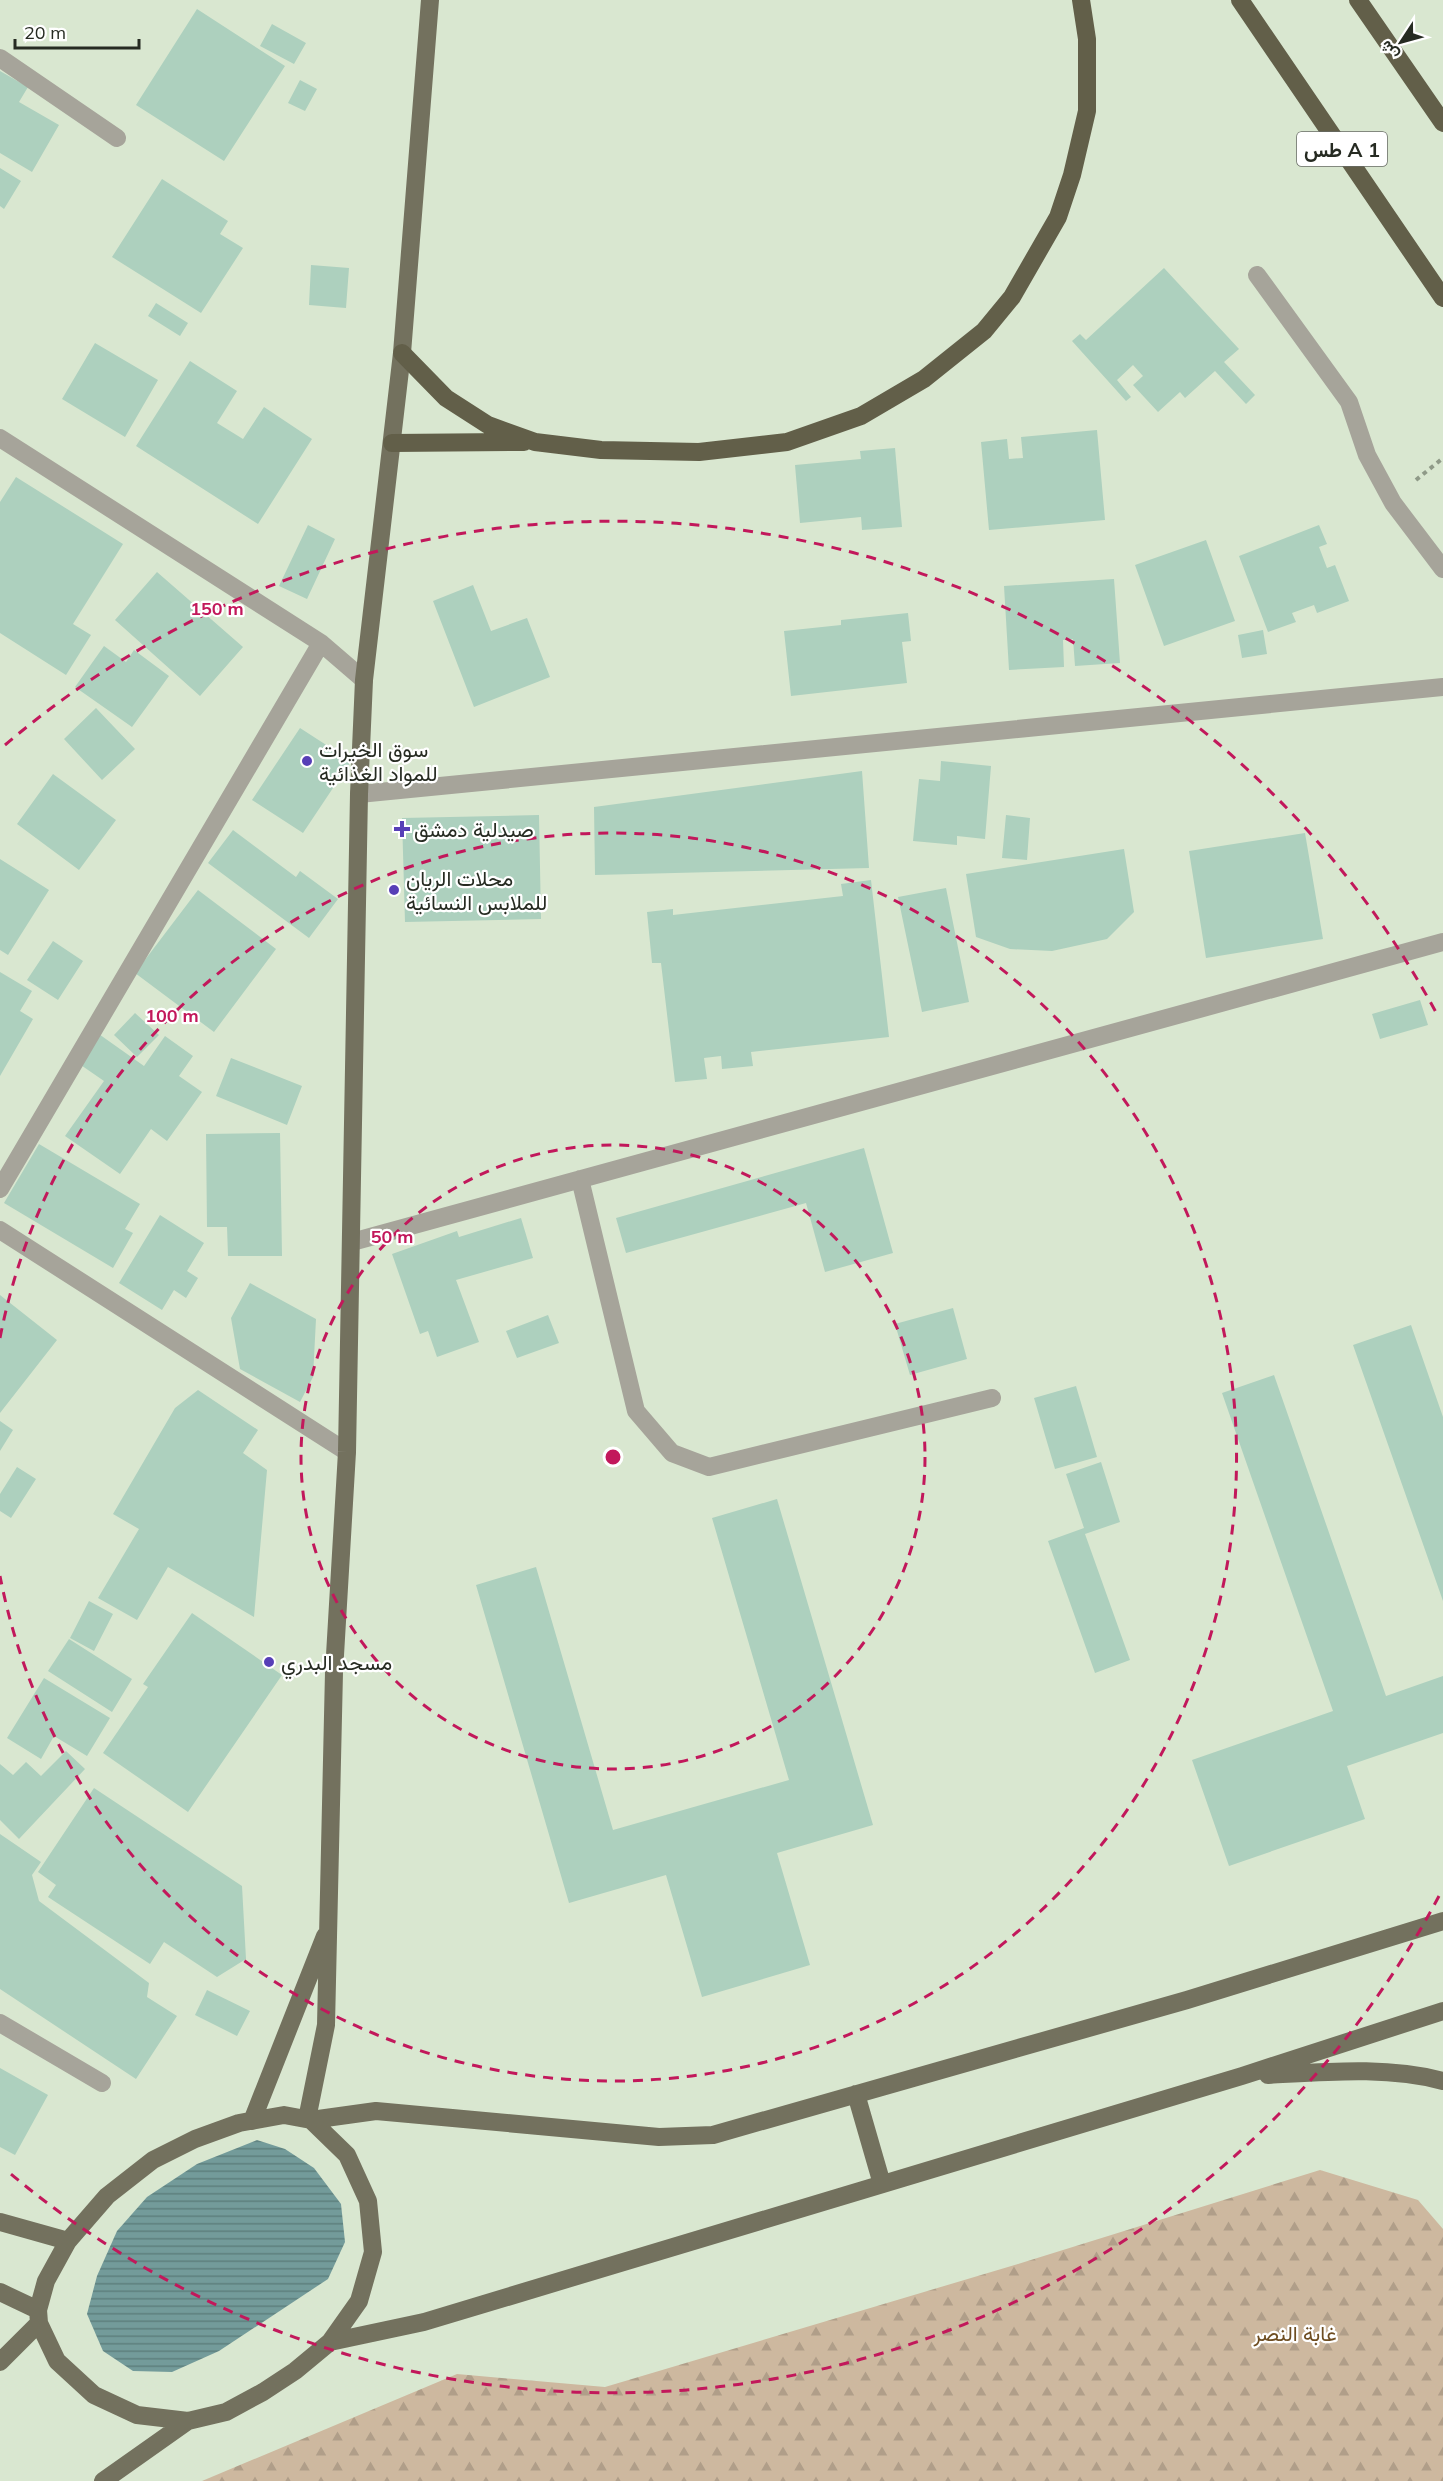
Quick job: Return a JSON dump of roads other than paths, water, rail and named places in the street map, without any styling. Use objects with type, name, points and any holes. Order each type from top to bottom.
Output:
[{"type":"highway","points":[[393,444],[535,442],[600,450],[699,452],[787,442],[861,416],[924,379],[984,331],[1012,297],[1058,217],[1072,175],[1087,111],[1087,39],[1081,0]]},
{"type":"highway","name":"طس A 1","points":[[1240,0],[1443,298]]},
{"type":"highway","points":[[1358,0],[1443,123]]},
{"type":"highway","points":[[402,352],[447,398],[489,425],[535,442]]},
{"type":"main road","points":[[309,2119],[326,2025],[330,1923],[334,1672],[347,1452],[359,795],[364,680],[402,352],[430,0]]},
{"type":"main road","points":[[0,2362],[38,2317],[46,2281],[68,2241],[107,2196],[153,2160],[195,2139],[252,2121],[284,2115],[309,2119],[376,2111],[684,2137],[713,2134],[1187,2000],[1443,1921]]},
{"type":"main road","points":[[252,2121],[330,1923]]},
{"type":"main road","points":[[330,2342],[424,2322],[1242,2076],[1443,2011]]},
{"type":"main road","points":[[1242,2076],[1333,2072],[1416,2073],[1443,2080]]},
{"type":"main road","points":[[856,2094],[882,2184]]},
{"type":"main road","points":[[0,2292],[38,2317],[57,2361],[94,2395],[137,2415],[188,2421],[226,2412],[244,2402],[295,2371],[330,2342],[359,2301],[373,2252],[368,2201],[347,2155],[309,2119]]},
{"type":"main road","points":[[0,2222],[68,2241]]},
{"type":"main road","points":[[103,2481],[188,2421]]},
{"type":"street","points":[[0,58],[117,138]]},
{"type":"street","points":[[1257,275],[1349,402],[1367,455],[1393,503],[1443,569]]},
{"type":"street","points":[[0,438],[321,643],[364,680]]},
{"type":"street","points":[[0,1189],[321,643]]},
{"type":"street","points":[[359,795],[1443,687]]},
{"type":"street","points":[[352,1242],[1443,942]]},
{"type":"street","points":[[580,1179],[636,1411],[672,1453],[709,1467],[992,1398]]},
{"type":"street","points":[[0,1230],[347,1452]]},
{"type":"street","points":[[0,2023],[102,2083]]},
{"type":"water","points":[[257,2140],[285,2149],[314,2168],[341,2204],[345,2242],[328,2279],[219,2351],[172,2372],[133,2371],[103,2351],[87,2314],[97,2276],[117,2231],[147,2197],[197,2164]]},
{"type":"place","name":"سوق الخيرات للمواد الغذائية","points":[[307,761]]},
{"type":"place","name":"صيدلية دمشق","points":[[402,829]]},
{"type":"place","name":"محلات الريان للملابس النسائية","points":[[394,890]]},
{"type":"place","name":"مسجد البدري","points":[[269,1662]]},
{"type":"park label","name":"غابة النصر","points":[[1295,2333]]}]
